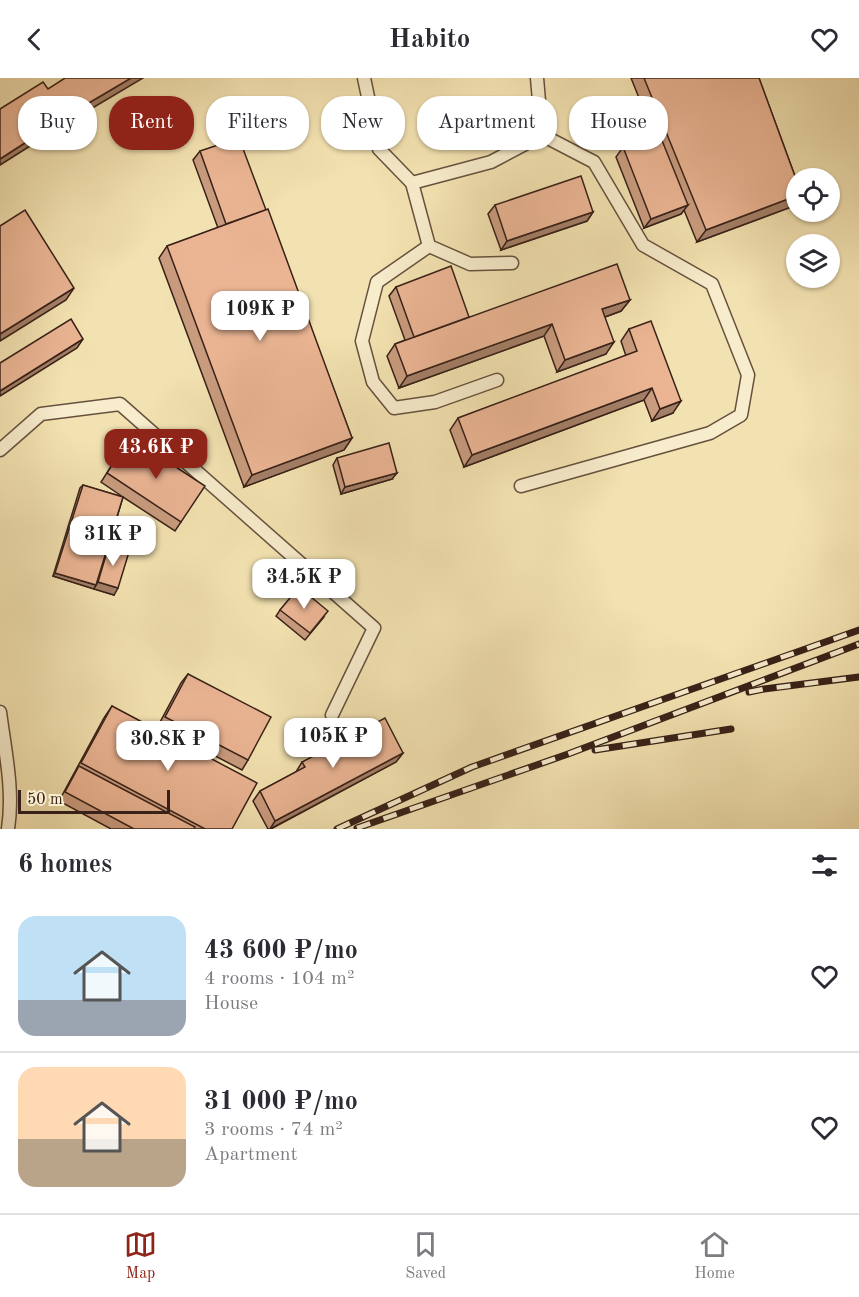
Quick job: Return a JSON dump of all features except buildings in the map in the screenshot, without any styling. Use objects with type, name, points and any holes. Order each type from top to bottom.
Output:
[{"type":"lane","points":[[364,78],[379,149],[412,183],[429,246]]},
{"type":"lane","points":[[537,78],[539,96]]},
{"type":"lane","points":[[521,486],[710,432],[741,415],[748,375],[712,284],[643,245],[594,162],[557,143]]},
{"type":"lane","points":[[412,183],[491,162],[514,150]]},
{"type":"lane","points":[[429,246],[470,264],[512,263]]},
{"type":"lane","points":[[429,246],[377,282],[362,341],[373,382],[394,408],[435,402],[497,380]]},
{"type":"lane","points":[[0,450],[41,414],[120,404],[374,628],[332,715]]},
{"type":"lane","points":[[0,712],[10,789],[8,829]]},
{"type":"lane","points":[[0,805],[10,815]]},
{"type":"railway","points":[[337,829],[472,767],[859,630]]},
{"type":"railway","points":[[357,828],[568,754],[859,644]]},
{"type":"railway","points":[[749,692],[859,677]]},
{"type":"railway","points":[[595,750],[731,729]]}]
